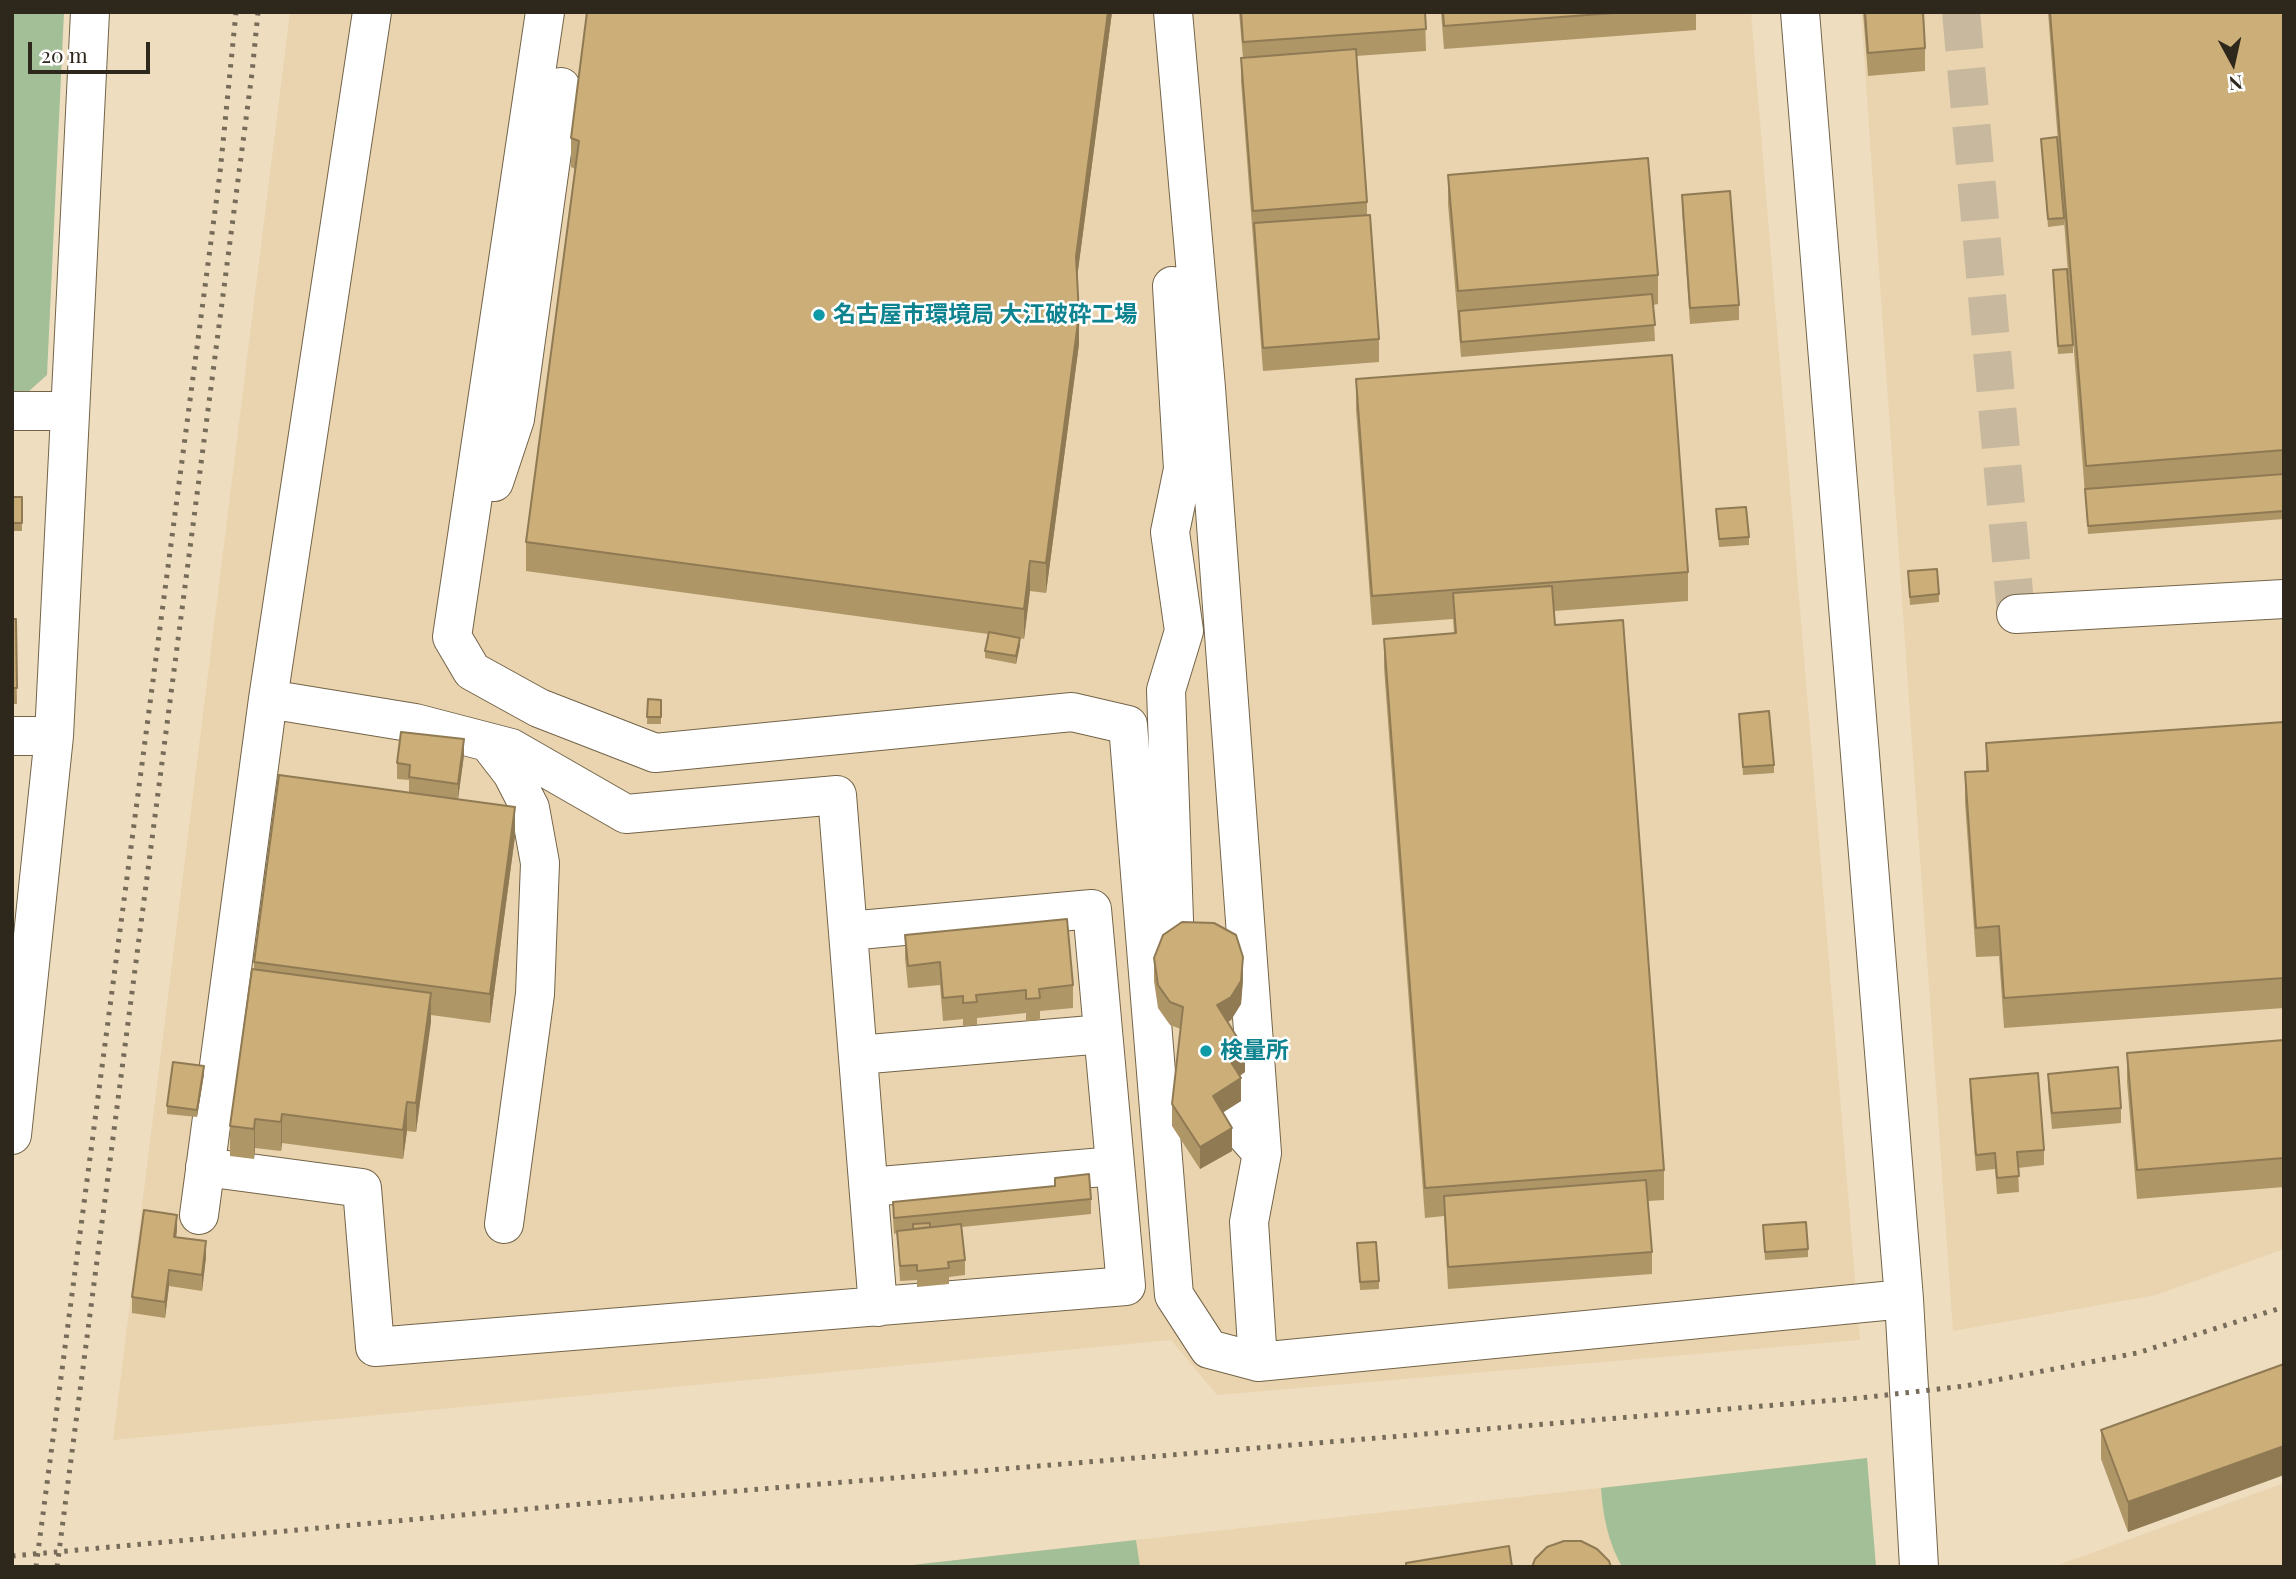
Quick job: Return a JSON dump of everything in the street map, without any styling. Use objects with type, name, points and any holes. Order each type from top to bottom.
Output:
[{"type":"street","points":[[12,1135],[18,1036],[54,736],[90,12]]},
{"type":"street","points":[[199,1215],[268,699],[372,12]]},
{"type":"street","points":[[545,12],[452,637],[472,671],[539,708],[655,753],[1072,712],[1128,725],[1174,1295],[1209,1349],[1258,1362],[1904,1299]]},
{"type":"street","points":[[460,584],[515,419],[571,12]]},
{"type":"street","points":[[1156,12],[1182,469],[1170,532],[1184,631]]},
{"type":"street","points":[[1172,12],[1206,388],[1262,1153],[1248,1222],[1258,1362]]},
{"type":"street","points":[[1800,12],[1904,1299],[1919,1567]]},
{"type":"street","points":[[12,411],[70,411]]},
{"type":"street","points":[[1216,525],[1198,572],[1200,600],[1184,631],[1166,690],[1175,949],[1225,1111],[1262,1153]]},
{"type":"street","points":[[2016,614],[2284,599]]},
{"type":"street","points":[[268,699],[415,723],[511,748],[626,814],[837,795],[878,1307]]},
{"type":"street","points":[[12,736],[54,736]]},
{"type":"street","points":[[488,742],[512,773],[530,808],[540,863],[535,994],[504,1224]]},
{"type":"street","points":[[205,1167],[362,1188],[375,1347],[1126,1286],[1092,909],[848,931]]},
{"type":"street","points":[[858,1055],[1103,1034]]},
{"type":"street","points":[[869,1187],[1115,1166]]},
{"type":"shaded area","points":[[290,12],[1751,12],[1860,1340],[1217,1395],[1171,1340],[113,1440]]},
{"type":"shaded area","points":[[1861,12],[2284,12],[2284,1249],[2156,1295],[1953,1331]]},
{"type":"shaded area","points":[[1867,1458],[1876,1567],[894,1567]]},
{"type":"shaded area","points":[[2284,1483],[2284,1567],[2053,1567]]},
{"type":"green space","points":[[12,12],[64,12],[47,375],[28,392],[12,392]]},
{"type":"green space","points":[[1867,1458],[1876,1567],[1622,1567],[1610,1538],[1601,1488]]},
{"type":"green space","points":[[1136,1540],[1140,1567],[894,1567]]},
{"type":"building","name":"名古屋市環境局 大江破砕工場","points":[[587,12],[1108,12],[1076,257],[1079,315],[1046,563],[1030,561],[1024,609],[526,542],[579,141],[571,138]]},
{"type":"building","points":[[1241,12],[1425,12],[1426,29],[1243,42]]},
{"type":"building","points":[[1443,12],[1626,12],[1444,26]]},
{"type":"building","points":[[1865,12],[1923,12],[1925,48],[1868,53]]},
{"type":"building","points":[[2050,12],[2284,12],[2284,450],[2086,466]]},
{"type":"building","points":[[1356,49],[1367,202],[1253,211],[1241,58]]},
{"type":"building","points":[[2057,137],[2064,218],[2048,219],[2041,139]]},
{"type":"building","points":[[1648,158],[1658,275],[1458,291],[1448,175]]},
{"type":"building","points":[[1730,191],[1739,305],[1690,308],[1682,195]]},
{"type":"building","points":[[1370,215],[1379,339],[1263,348],[1254,223]]},
{"type":"building","points":[[2067,269],[2073,345],[2058,346],[2053,270]]},
{"type":"building","points":[[1652,294],[1655,325],[1461,342],[1459,311]]},
{"type":"building","points":[[1672,355],[1688,572],[1372,596],[1356,379]]},
{"type":"building","points":[[2284,474],[2284,511],[2088,526],[2085,489]]},
{"type":"building","points":[[12,497],[22,497],[22,523],[12,523]]},
{"type":"building","points":[[1746,507],[1749,537],[1719,539],[1716,509]]},
{"type":"building","points":[[1937,569],[1939,594],[1910,597],[1908,571]]},
{"type":"building","points":[[1552,586],[1555,625],[1623,620],[1664,1170],[1425,1188],[1384,639],[1456,633],[1453,593]]},
{"type":"building","points":[[12,619],[16,619],[17,688],[12,688]]},
{"type":"building","points":[[989,632],[1020,638],[1016,656],[985,651]]},
{"type":"building","points":[[648,699],[661,700],[661,717],[647,717]]},
{"type":"building","points":[[1769,711],[1774,765],[1743,767],[1739,714]]},
{"type":"building","points":[[2284,722],[2284,978],[2004,998],[1999,926],[1976,928],[1965,772],[1988,771],[1986,743]]},
{"type":"building","points":[[401,732],[464,739],[458,784],[409,777],[410,765],[397,763]]},
{"type":"building","points":[[279,775],[515,807],[490,994],[254,962]]},
{"type":"building","points":[[1067,919],[1073,985],[1039,989],[1040,998],[1026,999],[1026,990],[976,995],[977,1002],[963,1003],[963,996],[943,998],[940,962],[908,966],[905,935]]},
{"type":"building","name":"検量所","points":[[1182,922],[1214,923],[1236,935],[1243,957],[1241,981],[1231,997],[1217,1005],[1245,1050],[1229,1059],[1241,1078],[1213,1096],[1232,1128],[1200,1147],[1172,1104],[1183,1007],[1170,1002],[1158,985],[1154,958],[1163,935]]},
{"type":"building","points":[[252,969],[431,993],[416,1103],[407,1102],[403,1130],[282,1114],[281,1122],[255,1119],[254,1129],[230,1126]]},
{"type":"building","points":[[2284,1040],[2284,1158],[2137,1170],[2127,1053]]},
{"type":"building","points":[[173,1062],[204,1066],[197,1110],[167,1106]]},
{"type":"building","points":[[2118,1067],[2121,1108],[2052,1113],[2048,1074]]},
{"type":"building","points":[[2038,1073],[2044,1150],[2017,1152],[2019,1176],[1997,1178],[1995,1153],[1976,1155],[1970,1079]]},
{"type":"building","points":[[1089,1174],[1091,1199],[894,1218],[893,1202],[1055,1186],[1055,1178]]},
{"type":"building","points":[[1646,1180],[1652,1252],[1448,1267],[1444,1196]]},
{"type":"building","points":[[144,1210],[177,1215],[174,1237],[206,1241],[202,1275],[169,1270],[165,1302],[132,1297]]},
{"type":"building","points":[[1806,1222],[1808,1249],[1765,1252],[1763,1225]]},
{"type":"building","points":[[930,1223],[930,1227],[913,1229],[913,1224]]},
{"type":"building","points":[[961,1224],[965,1260],[948,1262],[949,1268],[917,1271],[917,1265],[900,1266],[897,1231]]},
{"type":"building","points":[[1376,1242],[1379,1281],[1360,1282],[1357,1243]]},
{"type":"building","points":[[2284,1364],[2284,1446],[2128,1502],[2101,1430]]},
{"type":"building","points":[[1564,1541],[1581,1541],[1597,1549],[1609,1561],[1611,1567],[1532,1567],[1535,1559],[1547,1547]]},
{"type":"building","points":[[1509,1546],[1512,1567],[1406,1567],[1406,1563]]},
{"type":"tunnel","points":[[1961,12],[2016,614]]},
{"type":"railway","points":[[36,1567],[220,173],[236,12]]},
{"type":"railway","points":[[57,1567],[258,12]]},
{"type":"railway","points":[[12,1556],[604,1502],[1860,1398],[1965,1386],[2137,1353],[2284,1307]]},
{"type":"place","name":"名古屋市環境局 大江破砕工場","points":[[819,315]]},
{"type":"place","name":"検量所","points":[[1206,1051]]}]
